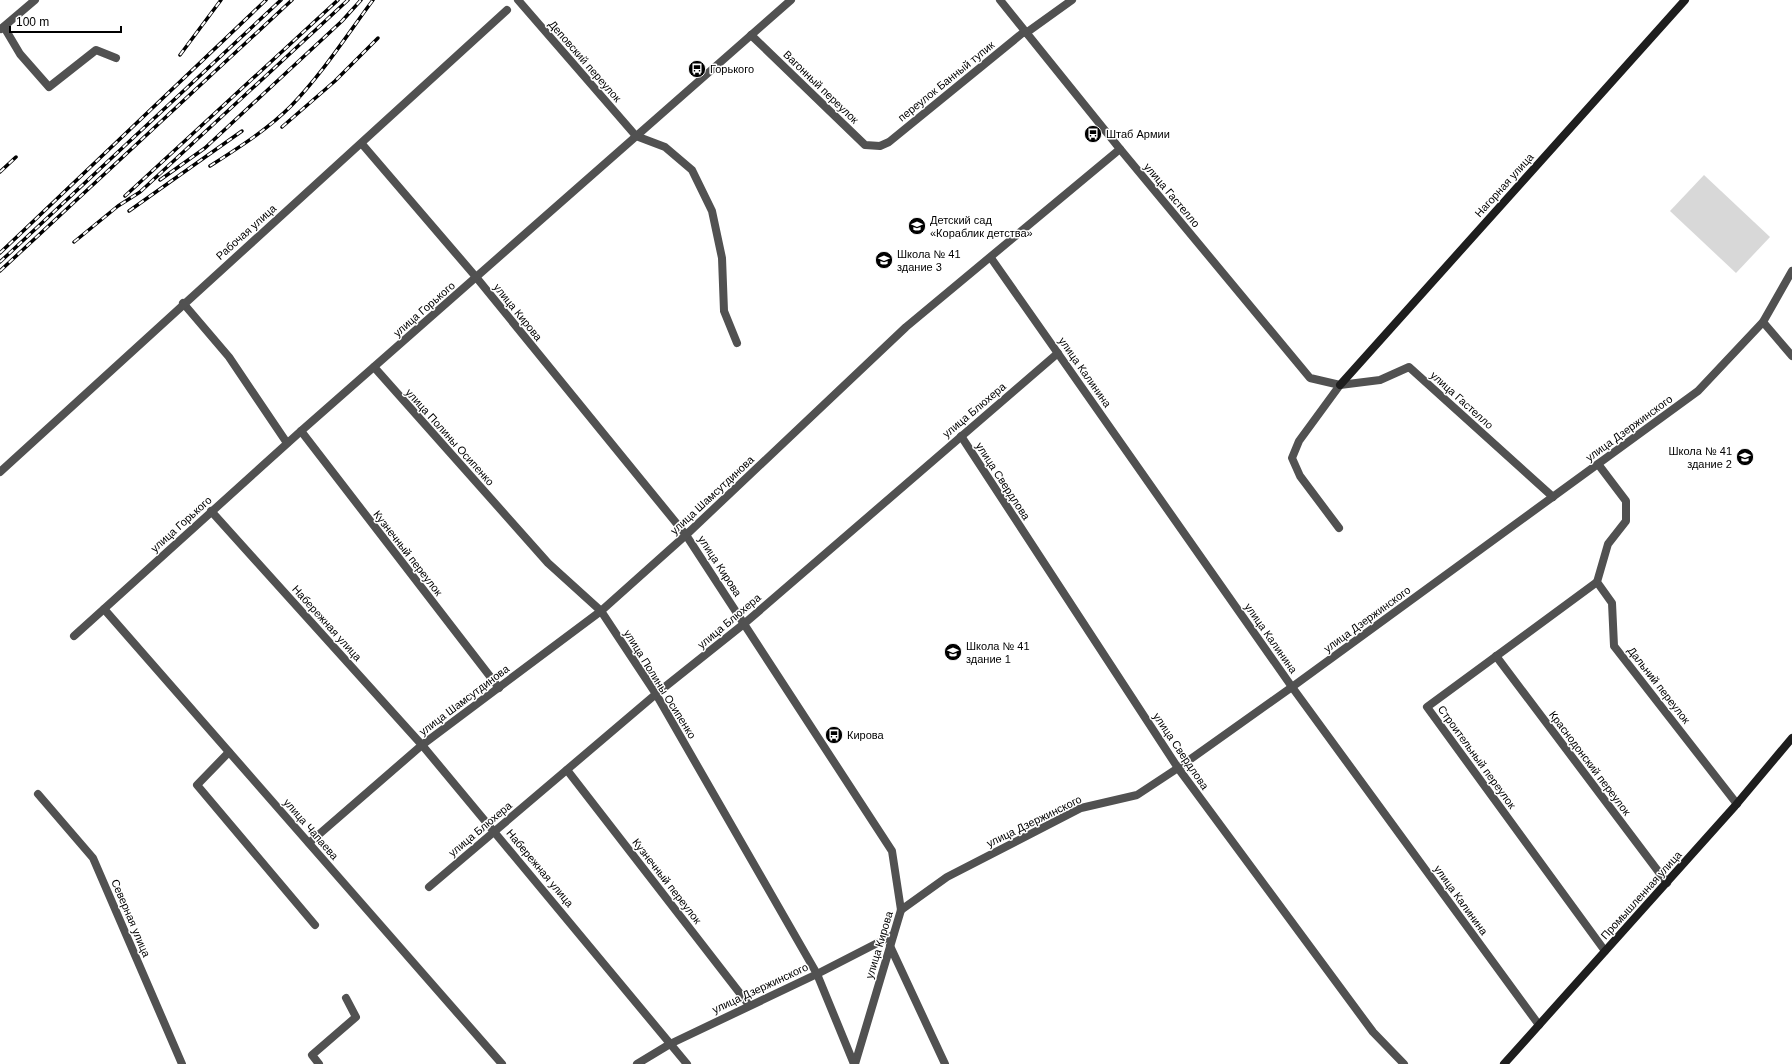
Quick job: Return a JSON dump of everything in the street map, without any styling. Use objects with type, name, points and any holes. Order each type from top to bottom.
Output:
[{"type":"street","points":[[34,0],[2,28],[20,54],[49,87],[96,50],[116,58]]},
{"type":"street","name":"Деповский переулок","points":[[518,0],[636,136]]},
{"type":"street","name":"улица Горького","points":[[74,636],[287,443],[791,0]]},
{"type":"street","name":"улица Гастелло","points":[[1000,0],[1120,149],[1310,378],[1340,385],[1380,380],[1409,368],[1553,497]]},
{"type":"street","name":"переулок Банный тупик","points":[[880,146],[889,142],[1025,32],[1072,0]]},
{"type":"street","name":"Нагорная улица","points":[[1340,385],[1685,0]]},
{"type":"street","name":"Рабочая улица","points":[[0,472],[183,303],[362,144],[507,10]]},
{"type":"street","name":"Вагонный переулок","points":[[751,35],[865,145],[880,146]]},
{"type":"street","points":[[636,136],[665,147],[692,170],[712,211],[722,258],[724,311],[738,342]]},
{"type":"street","name":"улица Кирова","points":[[362,144],[476,277],[686,535],[745,623],[892,851],[901,910],[855,1064]]},
{"type":"street","name":"улица Шамсутдинова","points":[[309,843],[422,746],[601,611],[686,535],[906,327],[991,258],[1120,149]]},
{"type":"street","name":"улица Калинина","points":[[991,258],[1292,687],[1539,1025]]},
{"type":"street","name":"улица Дзержинского","points":[[901,910],[948,877],[1081,808],[1137,795],[1178,768],[1292,687],[1698,391],[1763,322],[1792,271]]},
{"type":"street","points":[[183,303],[229,356],[287,443]]},
{"type":"street","points":[[1763,322],[1792,356]]},
{"type":"street","name":"улица Блюхера","points":[[429,887],[656,694],[745,623],[1058,353]]},
{"type":"street","name":"улица Полины Осипенко","points":[[374,367],[548,563],[601,611],[656,694],[817,974],[855,1064]]},
{"type":"street","points":[[1339,528],[1300,476],[1292,458],[1299,441],[1340,385]]},
{"type":"street","name":"Кузнечный переулок","points":[[301,431],[499,688]]},
{"type":"street","name":"улица Свердлова","points":[[961,436],[1178,768],[1374,1032],[1404,1064]]},
{"type":"street","points":[[1597,582],[1608,544],[1626,521],[1626,501],[1598,464]]},
{"type":"street","name":"Набережная улица","points":[[211,511],[422,746],[495,831],[687,1064]]},
{"type":"street","name":"Строительный переулок","points":[[1597,582],[1427,707],[1605,951]]},
{"type":"street","name":"Дальний переулок","points":[[1597,582],[1612,603],[1614,646],[1737,804]]},
{"type":"street","name":"улица Чапаева","points":[[104,609],[502,1064]]},
{"type":"street","name":"Краснодонский переулок","points":[[1496,656],[1667,883]]},
{"type":"street","name":"Промышленная улица","points":[[1504,1064],[1737,804],[1792,738]]},
{"type":"street","points":[[229,752],[197,785],[315,925]]},
{"type":"street","name":"Кузнечный переулок","points":[[567,770],[749,1006]]},
{"type":"street","name":"Северная улица","points":[[38,794],[93,858],[182,1064]]},
{"type":"street","name":"улица Дзержинского","points":[[637,1064],[670,1044],[817,974],[893,935]]},
{"type":"street","points":[[890,946],[945,1064]]},
{"type":"street","points":[[319,1064],[312,1056],[356,1017],[346,998]]},
{"type":"shaded area","points":[[1704,175],[1770,237],[1736,273],[1670,211]]},
{"type":"railway","points":[[180,55],[221,0]]},
{"type":"railway","points":[[0,253],[266,0]]},
{"type":"railway","points":[[0,262],[281,0]]},
{"type":"railway","points":[[0,271],[292,0]]},
{"type":"railway","points":[[125,196],[338,0]]},
{"type":"railway","points":[[74,242],[118,206],[140,192],[348,0]]},
{"type":"railway","points":[[160,180],[205,148],[342,21],[361,0]]},
{"type":"railway","points":[[210,166],[262,131],[291,106],[324,68],[373,0]]},
{"type":"railway","points":[[282,127],[335,81],[378,38]]},
{"type":"railway","points":[[129,211],[242,131]]},
{"type":"railway","points":[[0,172],[16,157]]},
{"type":"place","name":"Горького","points":[[697,69]]},
{"type":"place","name":"Штаб Армии","points":[[1093,134]]},
{"type":"place","name":"Детский сад «Кораблик детства»","points":[[917,226]]},
{"type":"place","name":"Школа № 41 здание 3","points":[[884,260]]},
{"type":"place","name":"Школа № 41 здание 2","points":[[1745,457]]},
{"type":"place","name":"Школа № 41 здание 1","points":[[953,652]]},
{"type":"place","name":"Кирова","points":[[834,735]]}]
